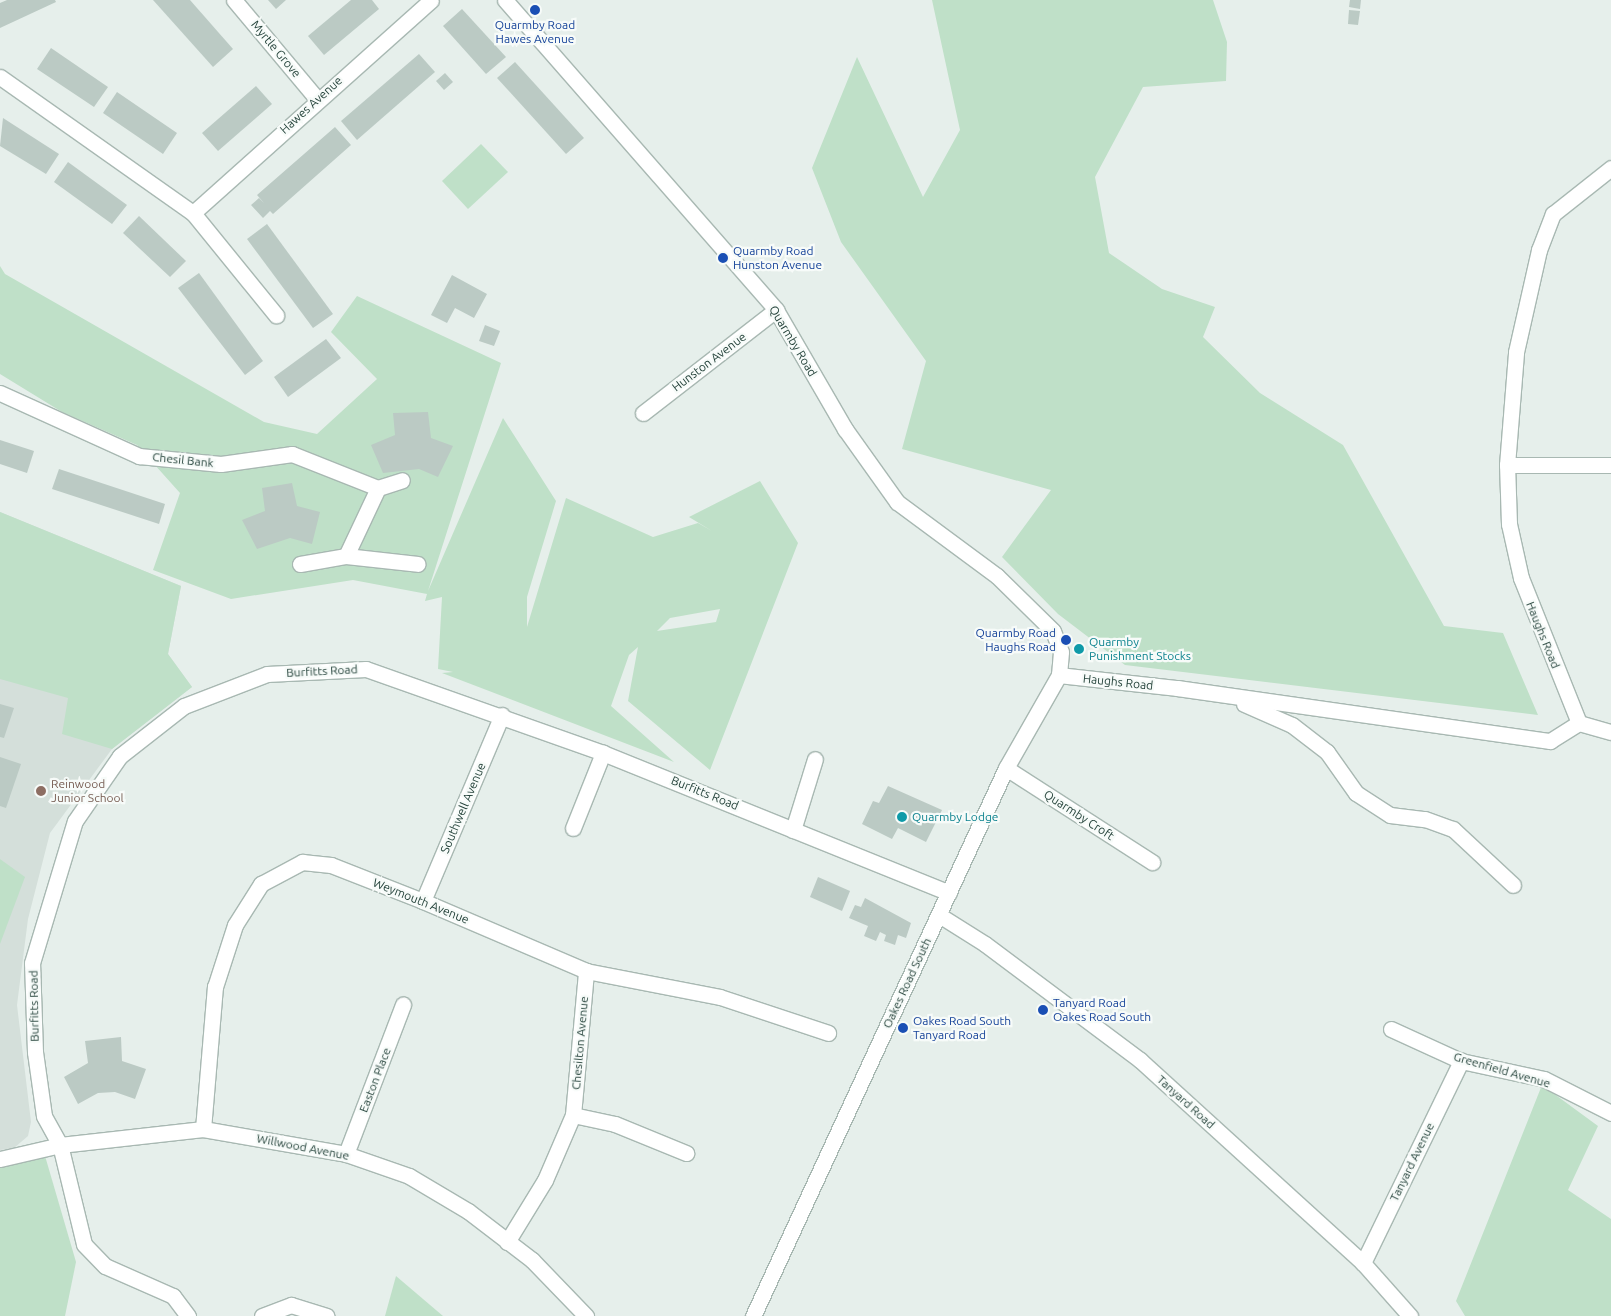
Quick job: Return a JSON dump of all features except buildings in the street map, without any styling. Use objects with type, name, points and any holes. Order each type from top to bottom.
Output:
[{"type":"street","name":"Myrtle Grove","points":[[234,0],[317,99]]},
{"type":"street","name":"Hawes Avenue","points":[[193,213],[317,99],[431,0]]},
{"type":"street","name":"Quarmby Road","points":[[505,0],[776,310],[845,430],[898,502],[998,576],[1053,631],[1061,652]]},
{"type":"street","points":[[0,77],[193,213],[276,316]]},
{"type":"street","name":"Haughs Road","points":[[1059,676],[1177,688],[1550,741],[1579,723],[1521,578],[1509,524],[1507,465],[1516,352],[1539,250],[1554,214],[1611,168]]},
{"type":"street","name":"Hunston Avenue","points":[[643,413],[776,310]]},
{"type":"street","name":"Chesil Bank","points":[[0,394],[139,456],[221,464],[292,454],[378,488]]},
{"type":"street","points":[[1507,465],[1611,465]]},
{"type":"street","points":[[346,556],[378,488],[402,480]]},
{"type":"street","points":[[300,564],[346,556],[418,564]]},
{"type":"street","name":"Oakes Road South","points":[[753,1316],[1006,768],[1059,676],[1061,652]]},
{"type":"street","name":"Burfitts Road","points":[[188,1316],[173,1296],[105,1266],[84,1244],[60,1145],[44,1116],[35,1052],[32,963],[75,821],[120,756],[184,706],[268,674],[366,669],[502,715],[603,753],[949,893]]},
{"type":"street","name":"Haughs Road","points":[[1177,688],[1254,706],[1292,726],[1327,752],[1356,793],[1390,815],[1424,819],[1453,829],[1513,885]]},
{"type":"street","name":"Southwell Avenue","points":[[424,901],[502,715]]},
{"type":"street","points":[[1579,723],[1611,732]]},
{"type":"street","points":[[573,828],[603,753]]},
{"type":"street","points":[[793,830],[815,759]]},
{"type":"street","name":"Quarmby Croft","points":[[1006,768],[1152,862]]},
{"type":"street","name":"Weymouth Avenue","points":[[203,1129],[215,987],[235,925],[261,884],[302,862],[324,864],[424,901],[586,971],[720,997],[828,1033]]},
{"type":"street","name":"Tanyard Road","points":[[939,915],[986,944],[1140,1060],[1363,1263],[1410,1316]]},
{"type":"street","name":"Chesilton Avenue","points":[[507,1242],[545,1180],[573,1115],[586,971]]},
{"type":"street","name":"Easton Place","points":[[346,1154],[403,1005]]},
{"type":"street","name":"Greenfield Avenue","points":[[1391,1030],[1461,1061],[1544,1079],[1611,1113]]},
{"type":"street","name":"Tanyard Avenue","points":[[1363,1263],[1461,1061]]},
{"type":"street","points":[[573,1115],[615,1124],[686,1153]]},
{"type":"street","name":"Willwood Avenue","points":[[0,1159],[60,1145],[203,1129],[346,1154],[409,1176],[468,1211],[532,1260],[586,1316]]},
{"type":"street","points":[[262,1316],[291,1305],[326,1316]]},
{"type":"shaded area","name":"Reinwood Junior School","points":[[0,512],[181,586],[168,654],[192,687],[112,749],[50,833],[28,919],[17,1005],[31,1122],[28,1136],[14,1148],[0,1150]]},
{"type":"green space","points":[[932,0],[1213,0],[1227,42],[1226,81],[1143,87],[1095,177],[1109,253],[1162,289],[1215,307],[1203,337],[1260,393],[1343,445],[1444,626],[1503,633],[1538,715],[1125,665],[1058,614],[1002,557],[1051,490],[902,449],[926,361],[841,242],[812,168],[857,57],[923,197],[960,130]]},
{"type":"green space","points":[[481,144],[508,172],[468,209],[442,181]]},
{"type":"green space","points":[[0,266],[5,274],[264,422],[317,434],[377,379],[331,332],[357,296],[501,363],[428,591],[503,418],[556,501],[527,597],[527,627],[566,498],[653,537],[698,523],[712,531],[689,517],[760,481],[798,543],[710,770],[628,701],[638,647],[629,655],[611,706],[674,762],[442,673],[453,672],[438,669],[442,597],[425,601],[427,594],[353,580],[231,599],[153,570],[180,493],[137,445],[62,412],[0,374]],"holes":[[[720,609],[716,622],[657,631],[670,618]]]},
{"type":"green space","points":[[0,512],[181,586],[168,654],[192,687],[112,749],[62,734],[68,698],[0,679]]},
{"type":"green space","points":[[0,859],[25,877],[0,944]]},
{"type":"green space","points":[[1542,1085],[1598,1126],[1568,1190],[1611,1219],[1611,1316],[1465,1316],[1456,1301]]},
{"type":"green space","points":[[43,1149],[76,1262],[65,1316],[0,1316],[0,1160]]},
{"type":"green space","points":[[396,1276],[443,1316],[385,1316]]},
{"type":"place","name":"Quarmby Road Hawes Avenue","points":[[535,10]]},
{"type":"place","name":"Quarmby Road Hunston Avenue","points":[[723,258]]},
{"type":"place","name":"Quarmby Road Haughs Road","points":[[1066,640]]},
{"type":"place","name":"Quarmby Punishment Stocks","points":[[1079,649]]},
{"type":"place","name":"Reinwood Junior School","points":[[41,791]]},
{"type":"place","name":"Quarmby Lodge","points":[[902,817]]},
{"type":"place","name":"Tanyard Road Oakes Road South","points":[[1043,1010]]},
{"type":"place","name":"Oakes Road South Tanyard Road","points":[[903,1028]]}]
